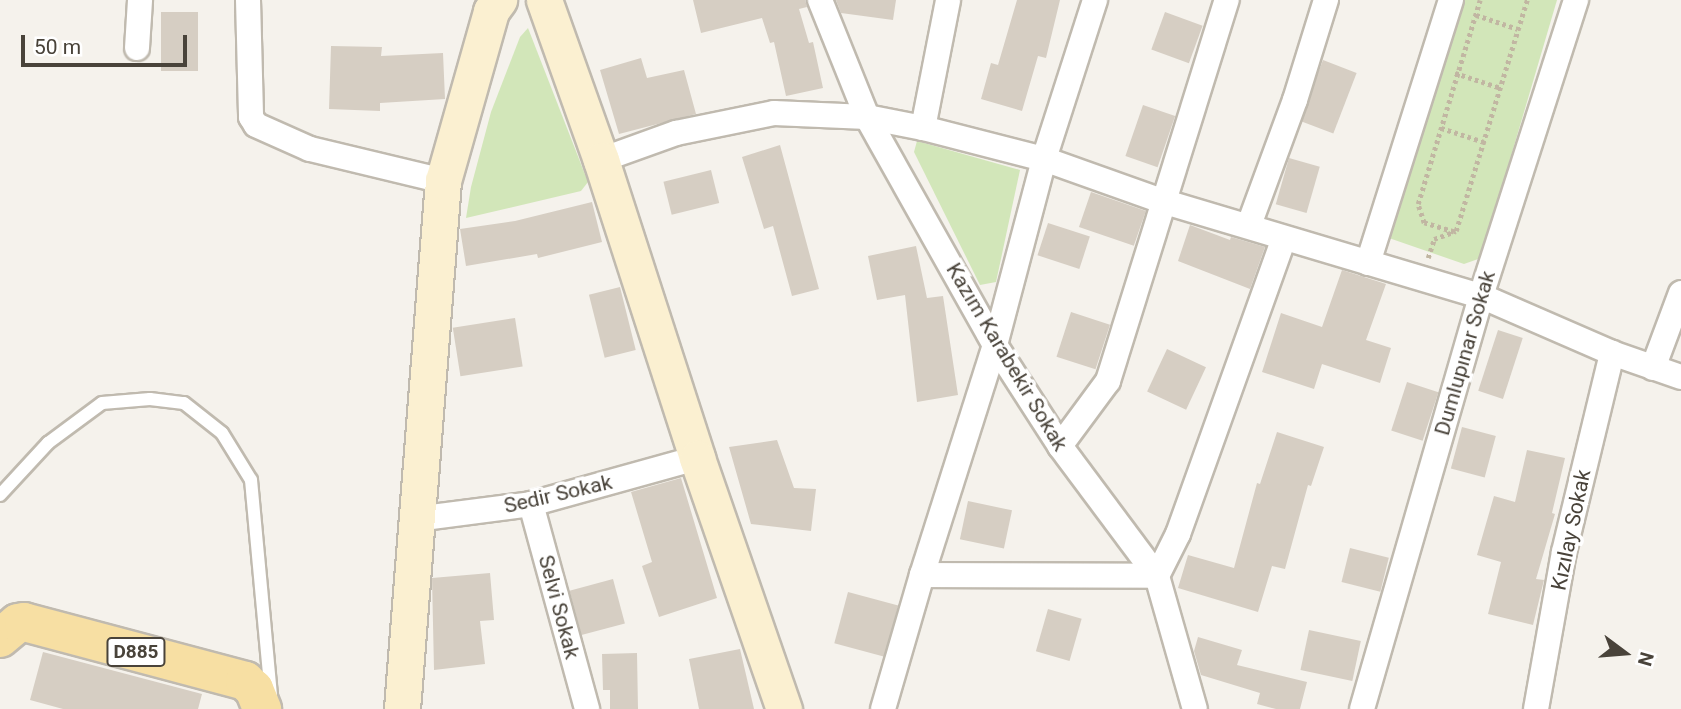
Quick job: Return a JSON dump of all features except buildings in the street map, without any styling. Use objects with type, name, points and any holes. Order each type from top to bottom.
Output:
[{"type":"main road","points":[[402,709],[443,181],[491,11],[499,0]]},
{"type":"main road","points":[[544,0],[601,160],[696,458],[783,709]]},
{"type":"main road","name":"D885","points":[[0,638],[18,623],[24,622],[245,681],[254,689],[262,709]]},
{"type":"street","points":[[137,48],[140,0]]},
{"type":"street","points":[[248,0],[251,117],[256,125],[310,149],[443,181]]},
{"type":"street","name":"Kazım Karabekir Sokak","points":[[820,0],[867,117],[995,345],[1060,446],[1157,576],[1195,709]]},
{"type":"street","points":[[923,128],[948,0]]},
{"type":"street","points":[[883,709],[922,575],[995,345],[1044,159],[1095,0]]},
{"type":"street","points":[[1060,446],[1108,381],[1227,0]]},
{"type":"street","points":[[1249,225],[1295,100],[1326,0]]},
{"type":"street","points":[[1368,263],[1451,0]]},
{"type":"street","name":"Dumlupınar Sokak","points":[[1362,709],[1481,296],[1576,0]]},
{"type":"street","points":[[601,160],[676,133],[774,113],[867,117],[923,128],[1044,159],[1165,202],[1481,296],[1612,353],[1681,377]]},
{"type":"street","points":[[922,575],[1157,576],[1178,534],[1284,238]]},
{"type":"street","points":[[1653,368],[1681,293]]},
{"type":"street","name":"Kızılay Sokak","points":[[1536,709],[1564,551],[1612,353]]},
{"type":"street","name":"Sedir Sokak","points":[[416,519],[531,504],[696,458]]},
{"type":"street","name":"Selvi Sokak","points":[[531,504],[587,709]]},
{"type":"lane","points":[[0,495],[48,443],[102,403],[150,399],[184,403],[222,433],[251,480],[273,709]]},
{"type":"path","points":[[1454,232],[1424,223],[1418,204],[1480,0]]},
{"type":"path","points":[[1454,232],[1527,0]]},
{"type":"path","points":[[1476,15],[1518,29]]},
{"type":"path","points":[[1429,65],[1501,88]]},
{"type":"path","points":[[1441,128],[1484,142]]},
{"type":"path","points":[[1421,279],[1434,239],[1454,232]]},
{"type":"green space","points":[[1462,0],[1557,0],[1481,258],[1464,264],[1386,237]]},
{"type":"green space","points":[[528,28],[588,182],[581,191],[466,218],[471,187],[491,112],[520,37]]},
{"type":"green space","points":[[917,141],[1020,170],[996,282],[980,285],[914,152]]}]
